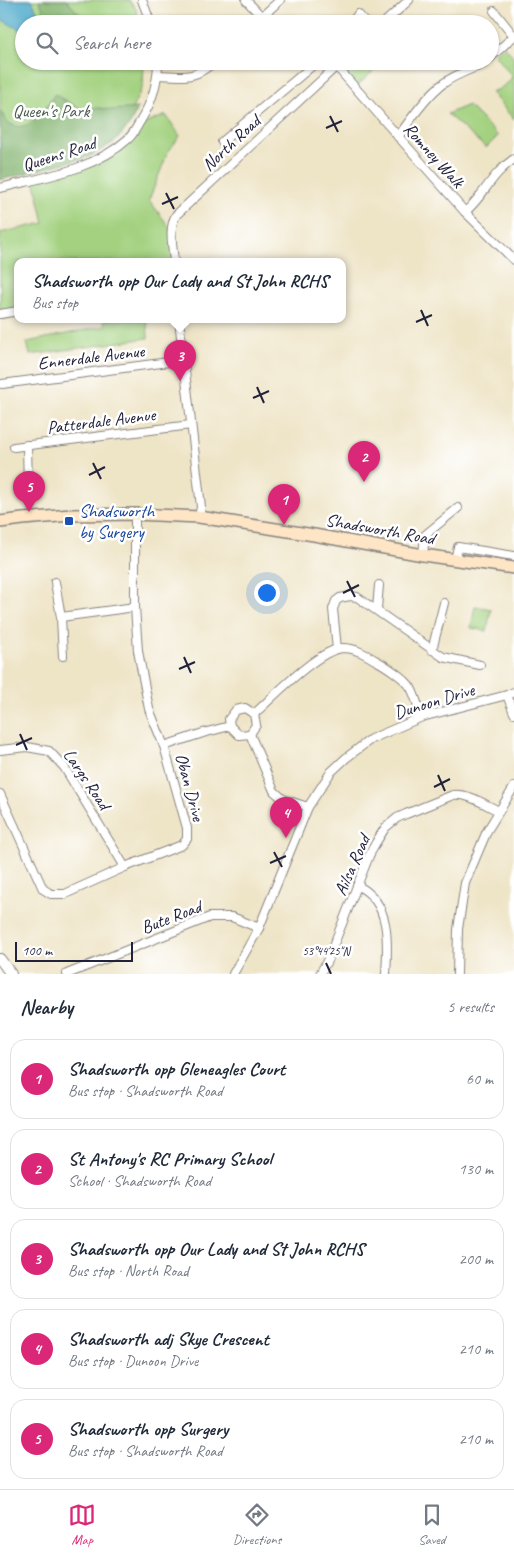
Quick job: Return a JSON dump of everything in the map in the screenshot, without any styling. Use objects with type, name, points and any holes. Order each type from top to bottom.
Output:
[{"type":"main road","name":"Shadsworth Road","points":[[0,522],[23,518],[71,515],[135,514],[199,517],[423,555],[514,568]]},
{"type":"street","points":[[142,0],[148,15]]},
{"type":"street","points":[[246,0],[260,15]]},
{"type":"street","points":[[264,15],[280,0]]},
{"type":"street","points":[[393,15],[409,0]]},
{"type":"street","points":[[494,11],[497,15]]},
{"type":"street","points":[[499,17],[514,36],[499,50]]},
{"type":"street","name":"Queens Road","points":[[0,188],[67,171],[102,158],[130,138],[149,108],[158,70]]},
{"type":"street","points":[[158,75],[190,77],[205,70]]},
{"type":"street","points":[[222,142],[307,70]]},
{"type":"street","name":"North Road","points":[[174,258],[172,222],[176,216],[333,70]]},
{"type":"street","name":"Romney Walk","points":[[344,70],[398,137],[465,212],[514,260]]},
{"type":"street","points":[[398,137],[415,114],[442,84],[468,70]]},
{"type":"street","points":[[465,212],[476,203],[484,189],[499,171],[514,159]]},
{"type":"street","points":[[0,314],[14,312]]},
{"type":"street","points":[[179,323],[200,507],[199,517]]},
{"type":"street","name":"Ennerdale Avenue","points":[[2,384],[184,360]]},
{"type":"street","name":"Patterdale Avenue","points":[[14,447],[191,425]]},
{"type":"street","points":[[27,445],[28,487]]},
{"type":"street","points":[[423,555],[425,534],[458,508]]},
{"type":"street","name":"Oban Drive","points":[[0,794],[44,889],[51,894],[65,894],[125,867],[182,845],[187,839],[188,828],[164,746],[150,709],[138,651],[135,607],[135,514]]},
{"type":"street","name":"Shadsworth Road","points":[[454,560],[458,546],[514,556]]},
{"type":"street","points":[[55,582],[61,617],[63,656]]},
{"type":"street","points":[[376,609],[379,585]]},
{"type":"street","points":[[337,649],[333,609],[336,601],[343,597],[354,596],[376,609],[443,657],[480,665]]},
{"type":"street","points":[[432,650],[444,603]]},
{"type":"street","points":[[61,617],[135,607]]},
{"type":"street","points":[[254,714],[313,661],[327,652],[345,648],[362,652],[387,666],[410,686],[422,717]]},
{"type":"street","points":[[510,694],[514,713]]},
{"type":"street","name":"Dunoon Drive","points":[[233,974],[259,928],[308,807],[331,772],[346,758],[372,739],[422,717],[510,694]]},
{"type":"street","points":[[245,708],[254,714],[256,724],[250,734],[239,735],[230,726],[229,718],[236,710],[245,708]]},
{"type":"street","points":[[164,746],[230,726]]},
{"type":"street","points":[[250,734],[274,791],[284,799],[308,807]]},
{"type":"street","name":"Largs Road","points":[[0,750],[27,747],[49,751],[64,767],[125,867]]},
{"type":"street","points":[[457,974],[458,930],[465,884],[487,831],[514,786]]},
{"type":"street","name":"Ailsa Road","points":[[320,974],[328,959],[375,844],[386,828],[397,818],[458,794],[472,798],[499,811]]},
{"type":"street","points":[[358,886],[374,897],[384,918],[388,934],[386,974]]},
{"type":"street","name":"Bute Road","points":[[67,974],[210,917],[232,917],[259,928]]},
{"type":"street","points":[[0,959],[11,974]]},
{"type":"green space","name":"Queen's Park","points":[[0,0],[129,0],[136,9],[137,15],[15,15],[15,70],[144,70],[143,86],[129,115],[0,176]]},
{"type":"green space","points":[[39,0],[66,0],[80,15],[45,15]]},
{"type":"green space","points":[[504,46],[514,57],[514,120],[491,92],[510,81],[512,76],[499,60],[499,50]]},
{"type":"green space","points":[[339,70],[374,70],[355,88]]},
{"type":"green space","points":[[55,94],[74,106],[84,109],[99,108],[113,110],[138,108],[130,124],[116,141],[91,156],[0,180],[0,110],[9,123],[23,126],[30,123],[42,112]]},
{"type":"green space","points":[[468,105],[498,136],[486,148],[447,114]]},
{"type":"green space","points":[[166,115],[180,136],[168,152],[149,200],[171,229],[174,258],[14,258],[14,317],[4,319],[0,315],[0,233],[44,223],[34,179],[102,158],[137,127]]},
{"type":"green space","points":[[104,323],[147,323],[148,338],[30,355],[27,342],[105,326]]},
{"type":"green space","points":[[475,606],[491,609],[487,631],[471,628]]},
{"type":"water","points":[[0,0],[32,0],[39,15],[15,15],[15,27],[0,19]]},
{"type":"place","name":"Shadsworth opp Our Lady and St John RCHS","points":[[180,381]]},
{"type":"place","name":"St Antony's RC Primary School","points":[[364,482]]},
{"type":"place","name":"Shadsworth opp Surgery","points":[[29,512]]},
{"type":"place","name":"Shadsworth by Surgery","points":[[69,521]]},
{"type":"place","name":"Shadsworth opp Gleneagles Court","points":[[284,525]]},
{"type":"place","name":"Shadsworth adj Skye Crescent","points":[[286,838]]}]
